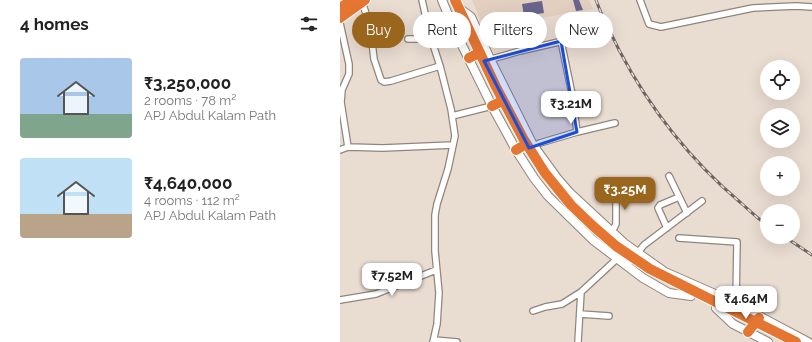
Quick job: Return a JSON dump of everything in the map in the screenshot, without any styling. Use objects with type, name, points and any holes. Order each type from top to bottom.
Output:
[{"type":"highway","points":[[340,8],[352,0]]},
{"type":"highway","points":[[449,0],[472,57],[495,104],[525,147],[554,180],[571,205],[634,257],[661,276],[681,282],[784,342]]},
{"type":"highway","points":[[340,18],[364,1]]},
{"type":"highway","points":[[457,4],[487,60],[498,91],[540,176],[574,215],[619,257],[634,257],[652,277],[692,296],[725,307]]},
{"type":"highway","points":[[754,324],[776,328],[796,342]]},
{"type":"street","points":[[422,0],[425,12]]},
{"type":"street","points":[[442,0],[447,12]]},
{"type":"street","points":[[640,0],[649,24],[661,27],[753,8],[796,6],[812,7]]},
{"type":"street","points":[[364,1],[370,25],[373,54],[381,80],[387,82],[392,81],[440,66]]},
{"type":"street","points":[[340,23],[349,64],[349,74],[341,88],[342,118],[348,147]]},
{"type":"street","points":[[408,39],[413,39]]},
{"type":"street","points":[[487,60],[555,43]]},
{"type":"street","points":[[434,48],[452,116],[455,136],[448,169],[437,204],[435,240],[436,270],[439,293],[434,341],[458,342]]},
{"type":"street","points":[[466,48],[472,57]]},
{"type":"street","points":[[562,48],[572,94],[577,132]]},
{"type":"street","points":[[452,116],[495,104]]},
{"type":"street","points":[[525,147],[615,123]]},
{"type":"street","points":[[340,150],[348,147],[383,148],[453,145]]},
{"type":"street","points":[[669,176],[687,212]]},
{"type":"street","points":[[610,236],[616,224],[616,186]]},
{"type":"street","points":[[667,228],[658,206],[679,197]]},
{"type":"street","points":[[634,257],[667,228],[702,201]]},
{"type":"street","points":[[679,238],[737,242],[725,307]]},
{"type":"street","points":[[533,311],[562,304],[580,292],[619,257],[643,278],[669,293],[692,296]]},
{"type":"street","points":[[340,300],[376,294],[436,270]]},
{"type":"street","points":[[578,342],[580,292]]},
{"type":"street","points":[[580,314],[609,316]]},
{"type":"street","points":[[754,324],[768,342]]},
{"type":"street","points":[[776,328],[808,342]]},
{"type":"highlighted area","points":[[561,41],[577,132],[529,148],[484,61]]},
{"type":"shaded area","points":[[472,0],[589,0],[593,9],[576,12],[555,12],[555,16],[547,17],[547,12],[479,12],[479,16]]},
{"type":"building","points":[[573,0],[579,0],[583,10],[576,11]]},
{"type":"building","points":[[542,1],[544,12],[523,12],[522,4]]},
{"type":"railway","points":[[596,0],[631,72],[672,132],[705,169],[760,220]]},
{"type":"railway","points":[[796,244],[812,255]]}]
